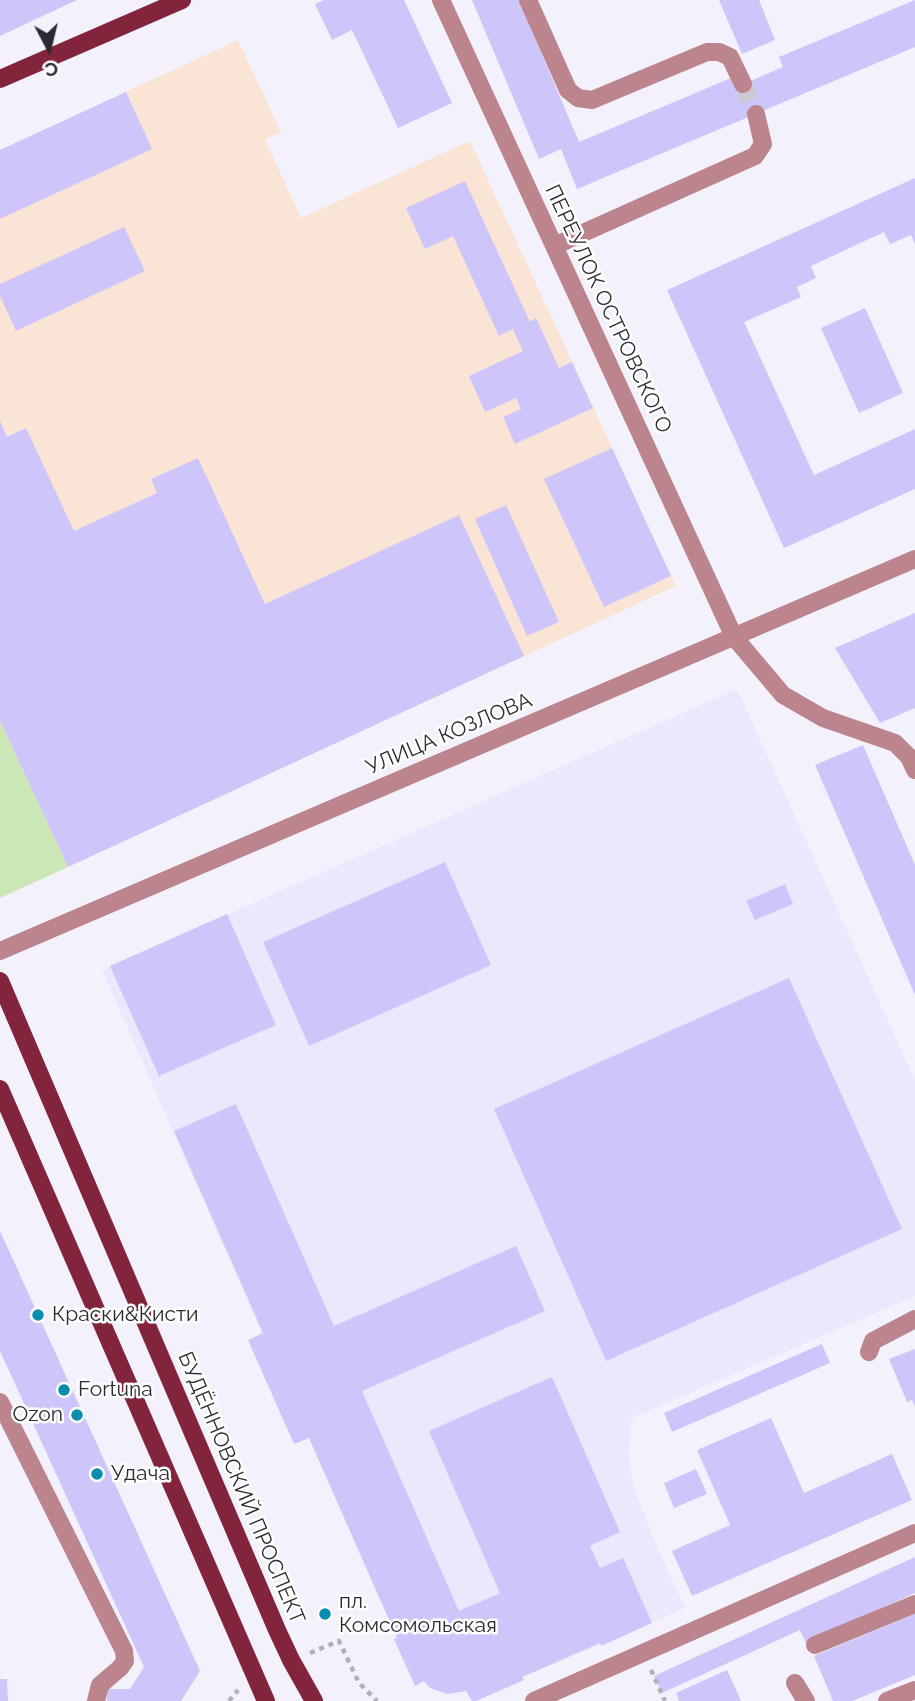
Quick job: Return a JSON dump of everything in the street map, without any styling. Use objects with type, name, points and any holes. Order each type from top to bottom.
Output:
[{"type":"main road","points":[[0,79],[181,0]]},
{"type":"main road","name":"БУДЁННОВСКИЙ ПРОСПЕКТ","points":[[0,981],[291,1660],[314,1701]]},
{"type":"main road","points":[[0,1089],[266,1701]]},
{"type":"street","name":"ПЕРЕУЛОК ОСТРОВСКОГО","points":[[441,0],[734,637],[783,695],[823,719],[895,743],[909,757],[915,769]]},
{"type":"street","points":[[528,0],[568,90],[578,98],[592,100],[707,52],[719,52],[730,57],[743,84]]},
{"type":"street","points":[[554,246],[755,156],[762,144],[756,114]]},
{"type":"street","name":"УЛИЦА КОЗЛОВА","points":[[0,951],[915,559]]},
{"type":"street","points":[[869,1352],[873,1340],[915,1320]]},
{"type":"street","points":[[0,1402],[124,1651],[125,1661],[100,1685],[96,1701]]},
{"type":"street","points":[[534,1701],[915,1533]]},
{"type":"street","points":[[815,1645],[915,1604]]},
{"type":"street","points":[[795,1683],[806,1701]]},
{"type":"street","points":[[887,1701],[915,1690]]},
{"type":"path","points":[[291,1660],[339,1641],[359,1683],[377,1701]]},
{"type":"path","points":[[643,1653],[665,1701]]},
{"type":"shaded area","points":[[238,40],[281,132],[265,140],[301,218],[470,141],[676,586],[68,867],[0,721],[0,150]]},
{"type":"shaded area","points":[[737,689],[915,1080],[915,1296],[632,1418],[628,1453],[633,1484],[653,1538],[685,1608],[523,1677],[524,1680],[476,1701],[472,1701],[466,1691],[447,1694],[430,1688],[424,1682],[415,1686],[394,1639],[397,1637],[309,1438],[294,1444],[248,1340],[262,1333],[102,970]]},
{"type":"green space","points":[[0,721],[68,867],[0,898]]},
{"type":"building","points":[[0,0],[77,0],[0,36]]},
{"type":"building","points":[[324,0],[404,0],[452,103],[398,128],[352,30],[332,40],[315,4]]},
{"type":"building","points":[[472,0],[519,0],[579,142],[731,78],[743,84],[783,67],[779,57],[915,0],[915,47],[577,189],[561,149],[539,159]]},
{"type":"building","points":[[719,0],[759,0],[775,40],[742,54]]},
{"type":"building","points":[[126,92],[152,149],[0,219],[0,150]]},
{"type":"building","points":[[915,178],[915,244],[911,235],[890,244],[884,232],[811,266],[816,278],[797,287],[801,297],[744,322],[814,475],[915,429],[915,489],[784,548],[667,290]]},
{"type":"building","points":[[465,181],[530,322],[536,318],[559,368],[572,362],[593,408],[515,444],[503,417],[521,409],[516,398],[485,412],[469,376],[523,351],[513,329],[499,336],[453,236],[425,249],[406,208]]},
{"type":"building","points":[[124,227],[145,271],[16,331],[0,296],[0,284]]},
{"type":"building","points":[[865,308],[903,393],[859,413],[821,328]]},
{"type":"building","points":[[0,421],[7,437],[26,428],[74,531],[157,493],[151,479],[198,458],[265,604],[459,515],[524,656],[68,867],[0,721]]},
{"type":"building","points":[[612,448],[671,576],[604,607],[544,479]]},
{"type":"building","points":[[506,505],[559,622],[527,636],[475,519]]},
{"type":"building","points":[[915,613],[915,708],[880,723],[835,648]]},
{"type":"building","points":[[863,745],[915,865],[915,995],[815,765]]},
{"type":"building","points":[[445,862],[491,965],[309,1046],[263,942]]},
{"type":"building","points":[[785,884],[793,904],[755,920],[746,901]]},
{"type":"building","points":[[227,914],[276,1025],[159,1076],[110,966]]},
{"type":"building","points":[[789,978],[902,1229],[606,1361],[494,1109]]},
{"type":"building","points":[[236,1104],[334,1326],[516,1246],[545,1311],[362,1391],[459,1611],[500,1593],[429,1431],[552,1377],[620,1532],[590,1546],[600,1568],[623,1558],[652,1623],[522,1677],[524,1680],[476,1701],[472,1701],[466,1691],[447,1694],[430,1688],[424,1681],[415,1686],[394,1639],[397,1638],[309,1438],[294,1444],[248,1340],[263,1333],[174,1131]]},
{"type":"building","points":[[0,1231],[200,1671],[181,1701],[107,1701],[107,1689],[130,1689],[144,1667],[0,1351]]},
{"type":"building","points":[[822,1344],[830,1363],[672,1432],[664,1413]]},
{"type":"building","points":[[915,1349],[915,1407],[912,1400],[907,1402],[889,1359]]},
{"type":"building","points":[[771,1418],[804,1493],[892,1454],[912,1500],[692,1596],[672,1551],[730,1525],[697,1450]]},
{"type":"building","points":[[696,1469],[707,1494],[674,1508],[664,1483]]},
{"type":"building","points":[[915,1557],[915,1593],[806,1643],[800,1630],[662,1693],[654,1676]]},
{"type":"building","points":[[915,1614],[915,1675],[852,1701],[833,1701],[814,1656]]},
{"type":"building","points":[[727,1670],[741,1701],[679,1701],[676,1693]]},
{"type":"building","points":[[0,1679],[7,1679],[8,1701],[0,1701]]},
{"type":"tunnel","points":[[743,84],[756,114]]},
{"type":"place","name":"Краски&Кисти","points":[[38,1315]]},
{"type":"place","name":"Fortuna","points":[[64,1390]]},
{"type":"place","name":"Ozon","points":[[77,1415]]},
{"type":"place","name":"Удача","points":[[97,1474]]},
{"type":"place","name":"пл. Комсомольская","points":[[325,1614]]}]
